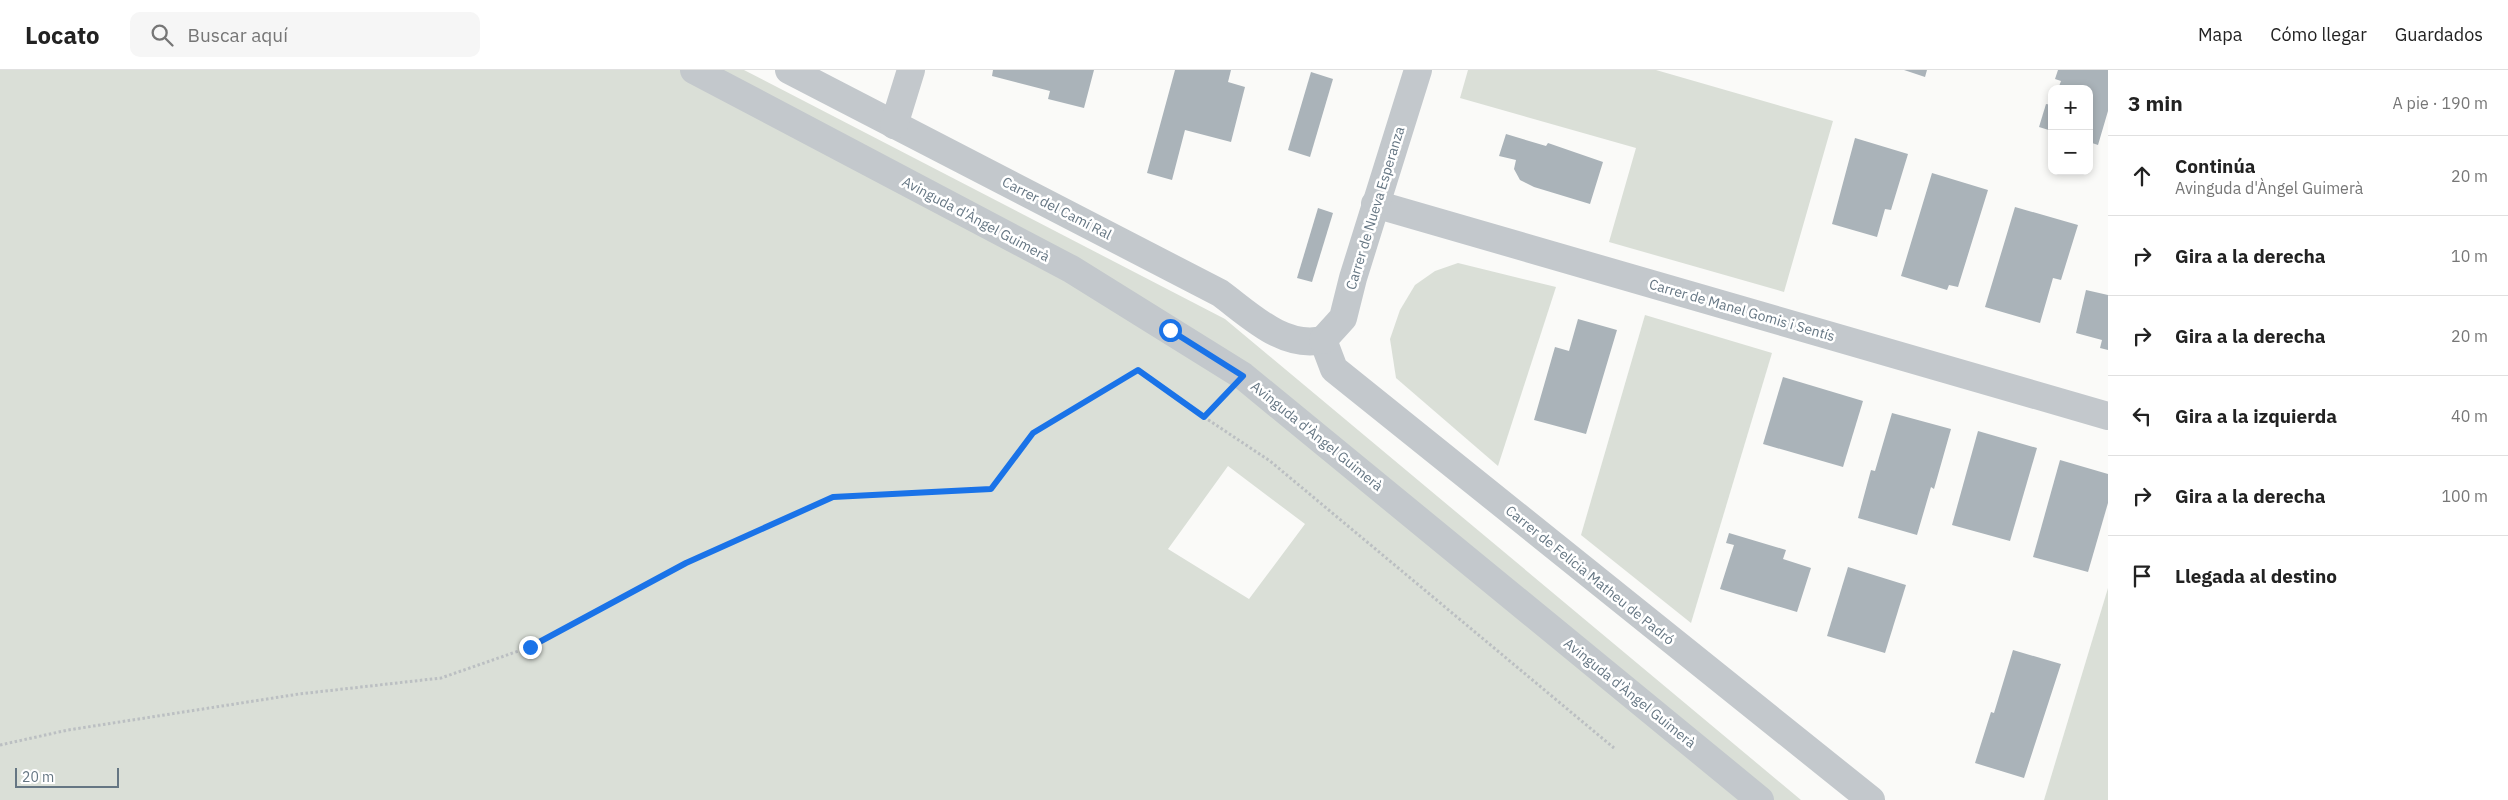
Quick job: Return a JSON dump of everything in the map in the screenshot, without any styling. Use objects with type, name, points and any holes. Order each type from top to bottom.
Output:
[{"type":"street","name":"Avinguda d'Àngel Guimerà","points":[[694,70],[1072,269],[1243,376],[1760,800]]},
{"type":"street","name":"Carrer del Camí Ral","points":[[789,70],[1220,293],[1265,326],[1293,341],[1309,343],[1323,340]]},
{"type":"street","points":[[894,125],[911,70]]},
{"type":"street","name":"Carrer de Nueva Esperanza","points":[[1323,340],[1343,318],[1375,204],[1418,70]]},
{"type":"street","name":"Carrer de Manel Gomis i Sentís","points":[[1375,204],[2108,416]]},
{"type":"street","name":"Carrer de Felícia Matheu de Padró","points":[[1323,340],[1334,369],[1871,800]]},
{"type":"path","points":[[0,745],[68,730],[299,694],[441,678],[530,647],[686,563],[833,497],[991,489],[1033,433],[1138,370],[1270,461],[1614,748]]},
{"type":"path","points":[[1204,417],[1243,376]]},
{"type":"shaded area","points":[[0,70],[744,70],[1225,319],[1801,800],[0,800]],"holes":[[[1228,466],[1305,524],[1249,599],[1168,549]]]},
{"type":"shaded area","points":[[1468,70],[1656,70],[1833,121],[1784,292],[1609,242],[1636,148],[1460,98]]},
{"type":"shaded area","points":[[1458,263],[1556,287],[1498,466],[1396,378],[1390,339],[1400,310],[1415,285],[1435,271]]},
{"type":"shaded area","points":[[1645,315],[1772,353],[1691,623],[1581,535]]},
{"type":"shaded area","points":[[2108,588],[2108,800],[2044,800]]},
{"type":"building","points":[[993,70],[1094,70],[1084,108],[1048,99],[1050,91],[992,76]]},
{"type":"building","points":[[1175,70],[1231,70],[1228,82],[1245,87],[1231,142],[1185,130],[1172,180],[1147,173]]},
{"type":"building","points":[[1904,70],[1927,70],[1925,77]]},
{"type":"building","points":[[2058,70],[2108,70],[2108,111],[2098,145],[2093,143],[2093,85],[2060,85],[2061,81],[2055,79]]},
{"type":"building","points":[[1311,72],[1333,79],[1310,157],[1288,150]]},
{"type":"building","points":[[2046,104],[2048,104],[2048,130],[2039,127]]},
{"type":"building","points":[[1506,134],[1546,146],[1548,143],[1603,162],[1590,204],[1534,187],[1520,180],[1514,169],[1516,160],[1499,156]]},
{"type":"building","points":[[1855,138],[1908,154],[1891,210],[1885,209],[1877,237],[1832,224]]},
{"type":"building","points":[[1932,173],[1988,190],[1958,287],[1949,285],[1947,290],[1901,276]]},
{"type":"building","points":[[2015,207],[2078,225],[2061,280],[2053,278],[2040,323],[1985,307]]},
{"type":"building","points":[[1318,208],[1333,213],[1312,282],[1297,278]]},
{"type":"building","points":[[2086,290],[2108,295],[2108,350],[2100,348],[2102,340],[2076,333]]},
{"type":"building","points":[[1578,319],[1617,330],[1586,434],[1534,420],[1555,347],[1569,351]]},
{"type":"building","points":[[1783,377],[1863,401],[1843,467],[1763,444]]},
{"type":"building","points":[[1892,413],[1951,429],[1934,489],[1931,487],[1917,535],[1858,518],[1871,470],[1875,471]]},
{"type":"building","points":[[1978,431],[2037,448],[2010,541],[1952,525]]},
{"type":"building","points":[[2060,460],[2108,474],[2108,503],[2088,572],[2033,557]]},
{"type":"building","points":[[1729,533],[1786,550],[1783,559],[1811,568],[1797,612],[1720,589],[1734,545],[1726,543]]},
{"type":"building","points":[[1848,567],[1906,585],[1885,653],[1827,636]]},
{"type":"building","points":[[2013,650],[2061,664],[2024,778],[1975,763],[1991,712],[1994,713]]},
{"type":"route","points":[[530,647],[686,563],[833,497],[991,489],[1033,433],[1138,370],[1204,417],[1243,376],[1170,330]]}]
